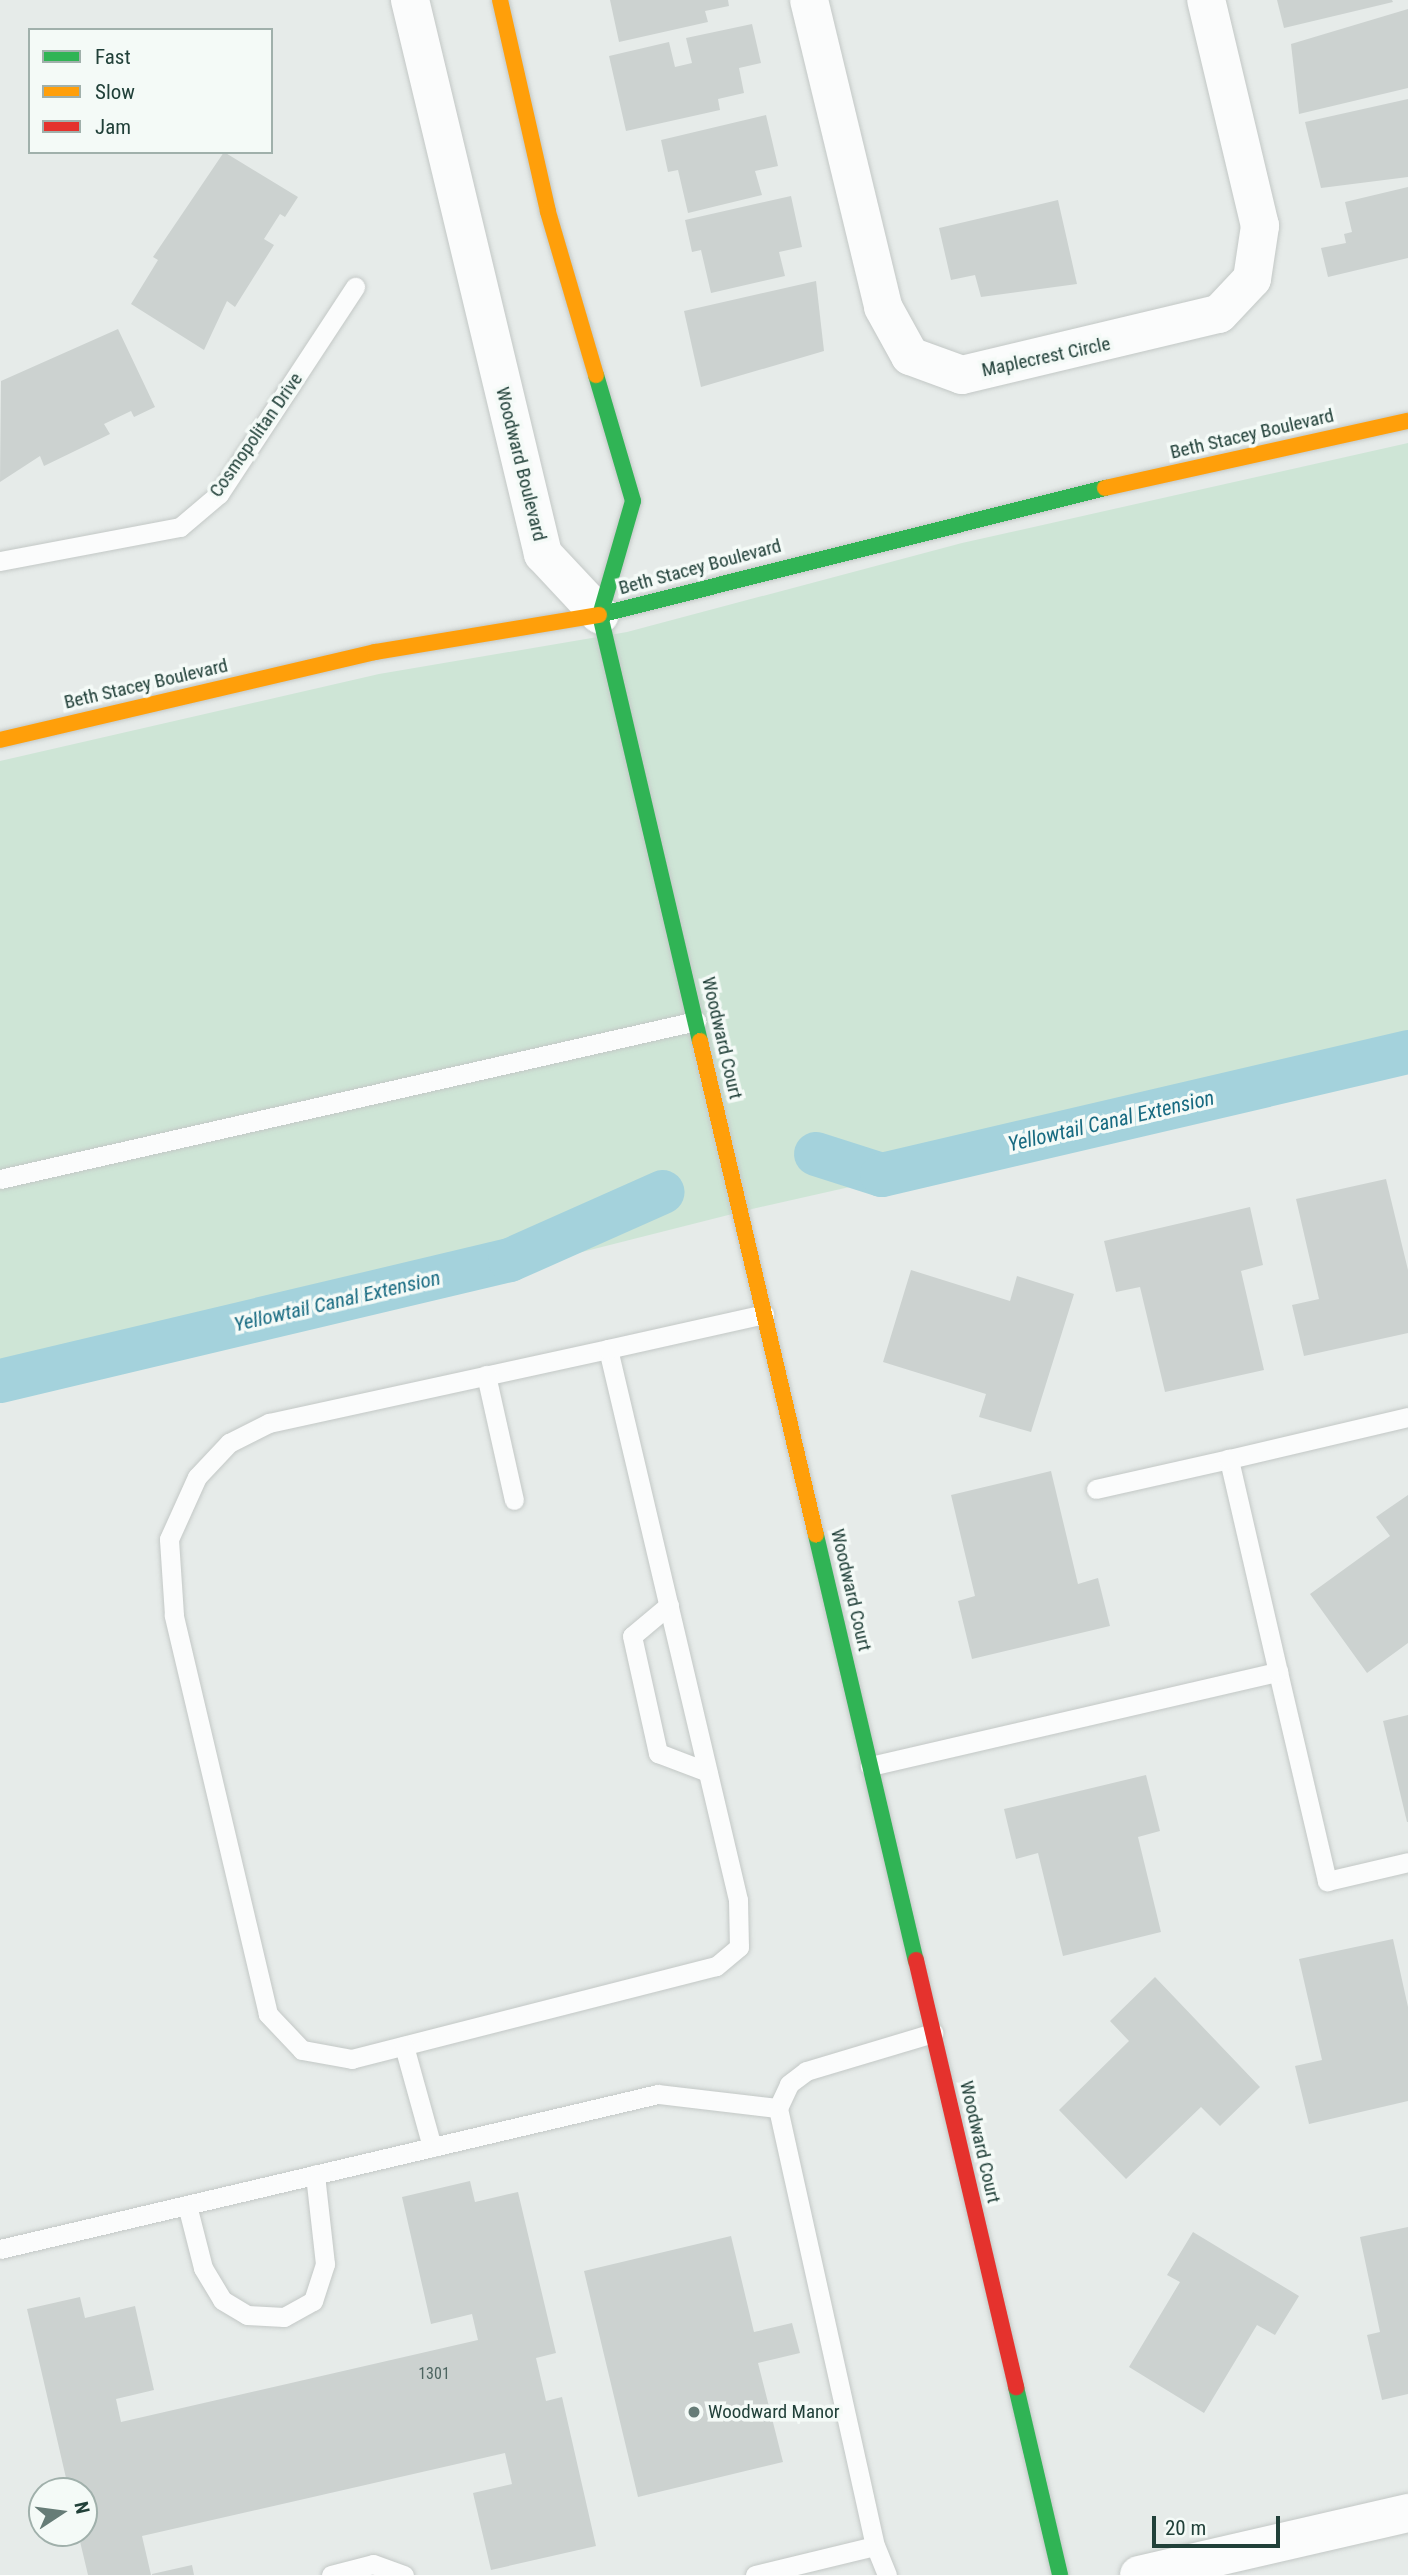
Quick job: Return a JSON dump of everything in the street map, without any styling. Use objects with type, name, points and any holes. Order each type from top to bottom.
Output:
[{"type":"street","name":"Woodward Boulevard","points":[[410,0],[544,554],[600,615]]},
{"type":"street","points":[[500,0],[548,212],[633,501],[600,615]]},
{"type":"street","name":"Maplecrest Circle","points":[[809,0],[883,307],[910,356],[962,375],[1219,314],[1252,279],[1260,226],[1206,0]]},
{"type":"street","name":"Beth Stacey Boulevard","points":[[0,740],[375,653],[600,615],[957,521],[1408,421]]},
{"type":"street","name":"Woodward Court","points":[[600,615],[1060,2575]]},
{"type":"street","points":[[1139,2575],[1408,2514]]},
{"type":"lane","name":"Cosmopolitan Drive","points":[[0,561],[180,527],[219,494],[355,287]]},
{"type":"lane","points":[[0,1178],[696,1021]]},
{"type":"lane","points":[[608,1349],[738,1900],[739,1947],[716,1966],[352,2059],[302,2050],[268,2014],[174,1615],[169,1539],[197,1477],[229,1443],[269,1423],[765,1314]]},
{"type":"lane","points":[[486,1376],[514,1500]]},
{"type":"lane","points":[[1096,1489],[1408,1417]]},
{"type":"lane","points":[[1229,1459],[1327,1881],[1408,1862]]},
{"type":"lane","points":[[668,1605],[632,1636],[658,1753],[708,1772]]},
{"type":"lane","points":[[870,1766],[1279,1672]]},
{"type":"lane","points":[[887,2575],[875,2546],[778,2108],[789,2084],[806,2071],[933,2033]]},
{"type":"lane","points":[[404,2046],[432,2147]]},
{"type":"lane","points":[[0,2249],[658,2094],[778,2108]]},
{"type":"lane","points":[[187,2205],[203,2268],[222,2300],[247,2315],[284,2317],[313,2301],[325,2263],[315,2175]]},
{"type":"lane","points":[[755,2575],[875,2546]]},
{"type":"lane","points":[[331,2575],[373,2564],[404,2575]]},
{"type":"green space","points":[[1408,443],[1408,1061],[752,1209],[0,1399],[0,761],[379,674],[627,632],[962,543]]},
{"type":"building","points":[[610,0],[728,0],[729,6],[705,11],[708,22],[619,42]]},
{"type":"building","points":[[1277,0],[1392,0],[1393,2],[1284,28]]},
{"type":"building","points":[[1408,9],[1408,88],[1299,114],[1291,44]]},
{"type":"building","points":[[752,24],[761,63],[739,68],[744,93],[718,99],[720,110],[626,131],[609,56],[669,42],[675,67],[692,63],[686,38]]},
{"type":"building","points":[[1408,99],[1408,177],[1321,188],[1305,122]]},
{"type":"building","points":[[766,115],[778,166],[755,171],[762,195],[688,213],[678,170],[668,172],[661,140]]},
{"type":"building","points":[[223,154],[227,154],[298,197],[285,217],[280,214],[264,239],[274,245],[235,307],[227,301],[204,350],[131,304],[158,260],[153,257]]},
{"type":"building","points":[[1408,187],[1408,258],[1328,277],[1321,248],[1346,243],[1344,234],[1352,232],[1345,202]]},
{"type":"building","points":[[791,196],[802,247],[779,252],[785,276],[711,293],[701,250],[692,252],[685,220]]},
{"type":"building","points":[[1058,200],[1077,284],[981,297],[975,275],[951,280],[939,228]]},
{"type":"building","points":[[816,281],[824,351],[701,387],[684,311]]},
{"type":"building","points":[[118,329],[155,407],[134,417],[131,411],[104,424],[110,434],[44,466],[40,456],[0,482],[1,381]]},
{"type":"building","points":[[1386,1179],[1408,1270],[1408,1333],[1304,1356],[1292,1305],[1319,1299],[1296,1199]]},
{"type":"building","points":[[1250,1207],[1263,1265],[1241,1271],[1264,1370],[1165,1392],[1140,1287],[1116,1292],[1104,1241]]},
{"type":"building","points":[[911,1270],[1010,1301],[1017,1276],[1074,1294],[1031,1432],[979,1417],[986,1394],[883,1362]]},
{"type":"building","points":[[1051,1471],[1078,1584],[1098,1578],[1110,1626],[972,1659],[958,1601],[975,1596],[951,1495]]},
{"type":"building","points":[[1408,1495],[1408,1643],[1367,1673],[1310,1594],[1390,1536],[1376,1517]]},
{"type":"building","points":[[1408,1715],[1408,1822],[1407,1822],[1383,1721]]},
{"type":"building","points":[[1146,1775],[1160,1831],[1138,1837],[1161,1932],[1063,1956],[1038,1853],[1016,1859],[1004,1809]]},
{"type":"building","points":[[1393,1939],[1408,2007],[1408,2101],[1309,2124],[1295,2066],[1322,2060],[1299,1959]]},
{"type":"building","points":[[1155,1977],[1260,2087],[1220,2126],[1201,2107],[1126,2179],[1059,2110],[1129,2041],[1110,2021]]},
{"type":"building","points":[[470,2181],[475,2202],[518,2192],[556,2353],[536,2358],[546,2401],[562,2397],[596,2546],[491,2570],[473,2493],[512,2484],[505,2453],[142,2536],[151,2575],[88,2575],[81,2547],[98,2547],[98,2477],[66,2477],[27,2309],[80,2297],[85,2318],[135,2306],[154,2390],[116,2399],[121,2422],[478,2340],[472,2314],[431,2324],[402,2197]]},
{"type":"building","points":[[1408,2227],[1408,2394],[1382,2400],[1367,2335],[1380,2332],[1360,2237]]},
{"type":"building","points":[[1193,2232],[1299,2296],[1275,2335],[1257,2325],[1204,2413],[1129,2367],[1180,2282],[1167,2275]]},
{"type":"building","name":"Woodward Manor","points":[[731,2236],[754,2332],[792,2323],[800,2353],[758,2363],[783,2462],[638,2497],[584,2271]]},
{"type":"building","points":[[192,2565],[194,2575],[152,2575],[152,2574]]},
{"type":"waterway","name":"Yellowtail Canal Extension","points":[[816,1154],[882,1175],[1408,1052]]},
{"type":"waterway","name":"Yellowtail Canal Extension","points":[[0,1381],[510,1260],[663,1192]]},
{"type":"traffic: fast","points":[[596,375],[633,501],[600,615],[700,1041]]},
{"type":"traffic: fast","points":[[599,615],[1105,488]]},
{"type":"traffic: fast","points":[[816,1535],[916,1960]]},
{"type":"traffic: fast","points":[[1016,2387],[1060,2575]]},
{"type":"traffic: slow","points":[[500,0],[548,212],[596,375]]},
{"type":"traffic: slow","points":[[1105,488],[1408,421]]},
{"type":"traffic: slow","points":[[0,740],[375,652],[599,615]]},
{"type":"traffic: slow","points":[[700,1041],[816,1535]]},
{"type":"traffic: jam","points":[[916,1960],[1016,2387]]},
{"type":"place","name":"Woodward Manor","points":[[694,2412]]}]
